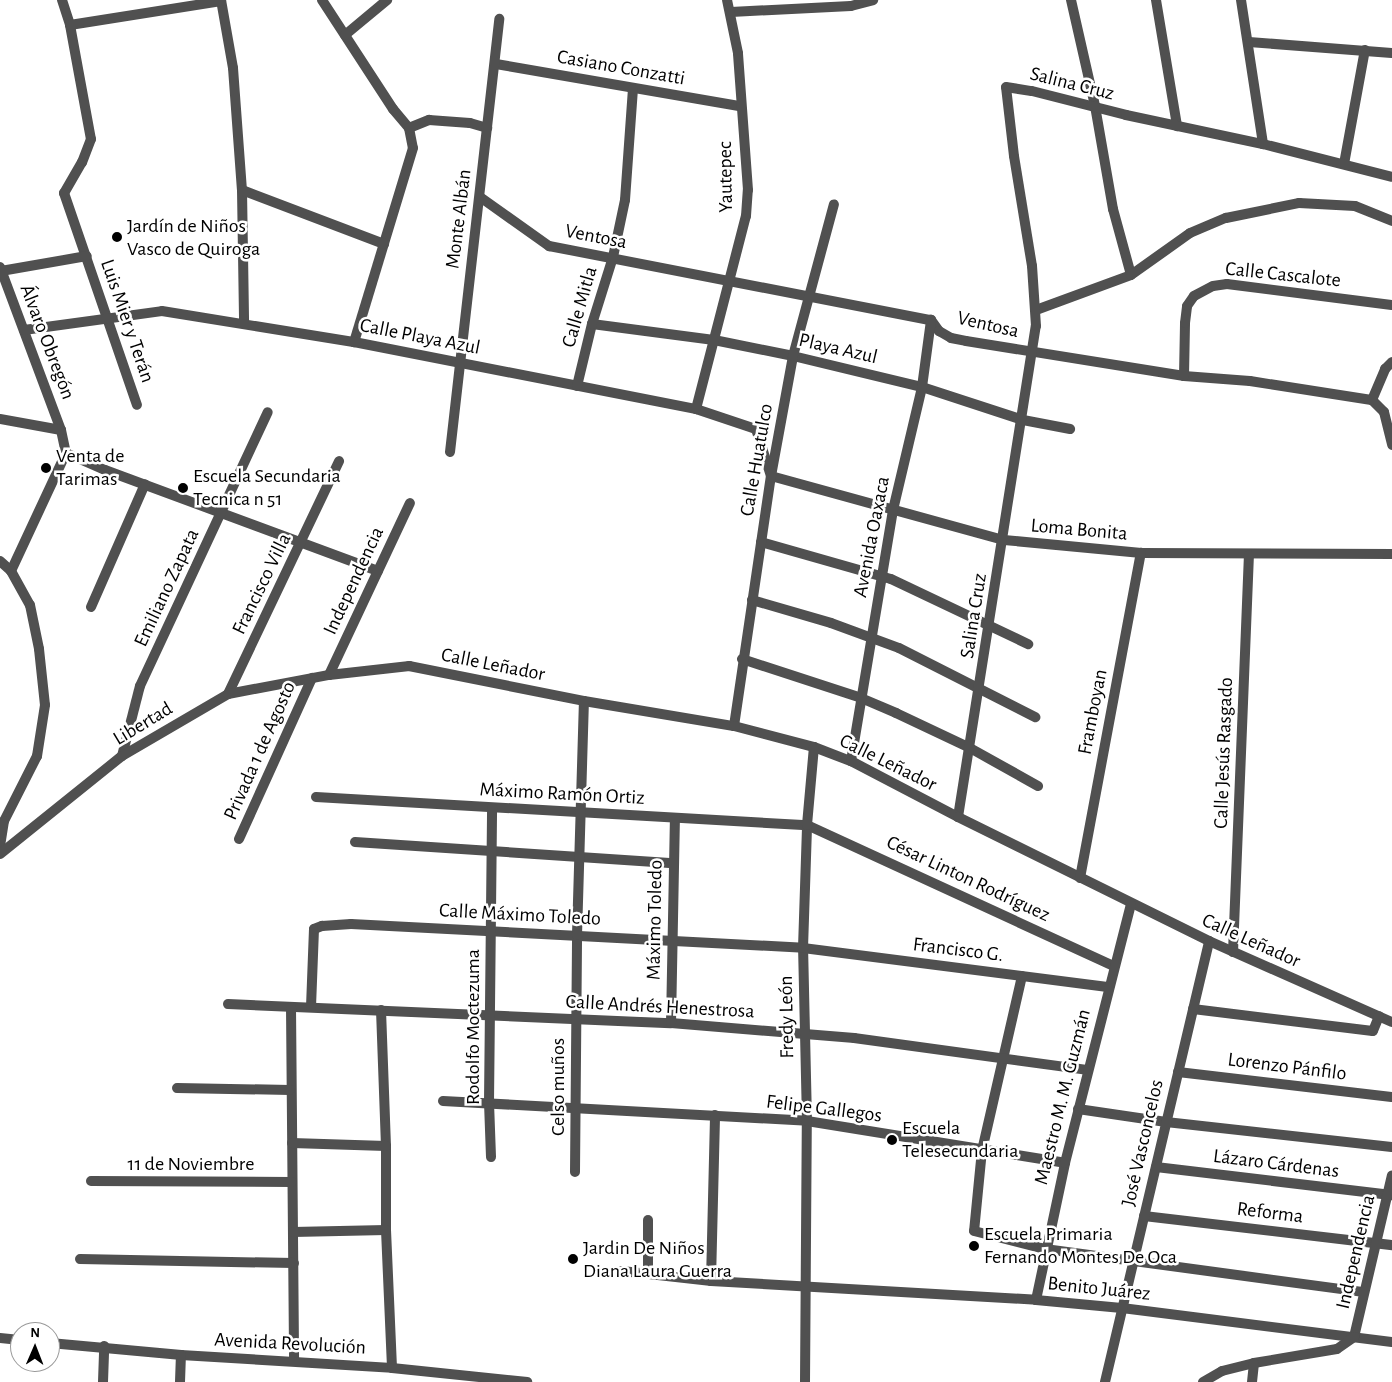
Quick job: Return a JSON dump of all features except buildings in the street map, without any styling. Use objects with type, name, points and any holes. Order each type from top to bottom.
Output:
[{"type":"street","points":[[62,0],[70,25],[221,0],[233,68],[242,190],[244,323]]},
{"type":"street","points":[[322,0],[393,109],[409,128],[413,148],[354,342]]},
{"type":"street","points":[[345,35],[387,0]]},
{"type":"street","name":"Yautepec","points":[[696,409],[746,216],[748,190],[740,106],[738,53],[727,0]]},
{"type":"street","points":[[731,12],[851,6],[873,0]]},
{"type":"street","points":[[1071,0],[1094,106],[1113,209],[1131,275]]},
{"type":"street","points":[[1156,0],[1177,126]]},
{"type":"street","points":[[1241,0],[1249,42],[1263,144]]},
{"type":"street","name":"Monte Albán","points":[[450,452],[458,362],[496,64],[499,20]]},
{"type":"street","name":"Luis Mier y Terán","points":[[70,25],[91,139],[82,162],[64,193],[137,405]]},
{"type":"street","points":[[1249,42],[1392,53]]},
{"type":"street","points":[[1344,164],[1365,50]]},
{"type":"street","name":"Casiano Conzatti","points":[[496,64],[740,106]]},
{"type":"street","name":"Salina Cruz","points":[[958,817],[1023,420],[1033,353],[1036,310],[1006,87],[1032,90],[1177,126],[1263,144],[1392,177]]},
{"type":"street","name":"Calle Mitla","points":[[577,386],[592,324],[613,257],[625,200],[633,89]]},
{"type":"street","points":[[409,128],[429,120],[470,123],[487,128]]},
{"type":"street","points":[[242,190],[384,244]]},
{"type":"street","name":"Ventosa","points":[[480,197],[549,246],[931,320],[951,338],[1033,353],[1184,376],[1250,381],[1372,400]]},
{"type":"street","points":[[1036,310],[1131,275],[1190,233],[1226,218],[1299,203],[1355,206],[1392,221]]},
{"type":"street","name":"Calle Huatulco","points":[[734,726],[742,659],[771,476],[793,356],[834,204]]},
{"type":"street","points":[[1,269],[87,256]]},
{"type":"street","name":"Álvaro Obregón","points":[[1,269],[61,430],[66,453]]},
{"type":"street","name":"Calle Cascalote","points":[[1184,376],[1187,306],[1194,296],[1214,286],[1227,284],[1392,306]]},
{"type":"street","name":"Calle Playa Azul","points":[[24,330],[162,311],[244,323],[458,362],[696,409],[756,429],[771,476]]},
{"type":"street","name":"Avenida Oaxaca","points":[[851,760],[893,510],[922,387],[931,320]]},
{"type":"street","name":"Playa Azul","points":[[592,324],[714,340],[793,356],[922,387],[1023,420],[1070,429]]},
{"type":"street","points":[[1392,362],[1385,370],[1372,400],[1384,412],[1392,445]]},
{"type":"street","name":"Emiliano Zapata","points":[[122,756],[140,686],[268,412]]},
{"type":"street","points":[[0,419],[61,430]]},
{"type":"street","points":[[11,571],[66,453],[378,570]]},
{"type":"street","name":"Francisco Villa","points":[[228,694],[339,461]]},
{"type":"street","name":"Loma Bonita","points":[[771,476],[1004,540],[1141,553],[1249,555],[1392,554]]},
{"type":"street","points":[[92,608],[145,484]]},
{"type":"street","name":"Independencia","points":[[330,675],[410,503]]},
{"type":"street","points":[[761,542],[882,577],[1028,644]]},
{"type":"street","name":"Framboyan","points":[[1080,878],[1141,553]]},
{"type":"street","name":"Calle Jesús Rasgado","points":[[1233,952],[1249,555]]},
{"type":"street","points":[[0,561],[11,571],[30,605],[39,648],[45,705],[37,756],[4,821],[0,846]]},
{"type":"street","points":[[752,600],[831,623],[900,648],[1035,717]]},
{"type":"street","points":[[742,659],[861,698],[970,748],[1038,786]]},
{"type":"street","name":"Calle Leñador","points":[[330,675],[409,666],[584,701],[734,726],[814,747],[851,760],[958,817],[1131,904],[1233,952],[1392,1022]]},
{"type":"street","name":"Libertad","points":[[0,854],[122,756],[228,694],[330,675]]},
{"type":"street","name":"Privada 1 de Agosto","points":[[239,840],[312,678]]},
{"type":"street","name":"Celso muños","points":[[575,1172],[577,935],[584,701]]},
{"type":"street","name":"Fredy León","points":[[805,1382],[807,1121],[803,948],[807,824],[814,747]]},
{"type":"street","name":"Máximo Ramón Ortiz","points":[[316,797],[807,824]]},
{"type":"street","name":"Rodolfo Moctezuma","points":[[491,1157],[489,1102],[491,1017],[490,853],[492,808]]},
{"type":"street","name":"Máximo Toledo","points":[[671,1023],[675,818]]},
{"type":"street","name":"César Linton Rodríguez","points":[[807,824],[1114,966]]},
{"type":"street","points":[[355,842],[490,853],[673,863]]},
{"type":"street","name":"Maestro M. M. Guzmán","points":[[1036,1300],[1045,1249],[1087,1070],[1131,904]]},
{"type":"street","name":"Calle Máximo Toledo","points":[[311,1007],[314,929],[322,926],[351,924],[491,930],[803,948]]},
{"type":"street","name":"José Vasconcelos","points":[[1105,1382],[1209,941]]},
{"type":"street","name":"Francisco G.","points":[[803,948],[1108,988]]},
{"type":"street","points":[[1022,976],[982,1150],[974,1231],[1045,1249],[1364,1292]]},
{"type":"street","name":"Calle Andrés Henestrosa","points":[[228,1004],[381,1010],[491,1017],[671,1023],[806,1033],[1087,1070]]},
{"type":"street","points":[[291,1007],[290,1090],[294,1361]]},
{"type":"street","points":[[1193,1009],[1373,1031],[1379,1016]]},
{"type":"street","points":[[381,1010],[386,1146],[386,1230],[392,1368]]},
{"type":"street","name":"Lorenzo Pánfilo","points":[[1178,1072],[1392,1097]]},
{"type":"street","points":[[177,1088],[290,1090]]},
{"type":"street","name":"Felipe Gallegos","points":[[442,1101],[489,1102],[807,1121],[1065,1163]]},
{"type":"street","points":[[1078,1109],[1166,1122],[1392,1147]]},
{"type":"street","points":[[711,1281],[715,1115]]},
{"type":"street","points":[[292,1143],[386,1146]]},
{"type":"street","name":"Lázaro Cárdenas","points":[[1156,1167],[1390,1195]]},
{"type":"street","name":"Independencia","points":[[1354,1337],[1376,1243],[1390,1195],[1392,1175]]},
{"type":"street","name":"11 de Noviembre","points":[[90,1181],[292,1182]]},
{"type":"street","name":"Reforma","points":[[1144,1216],[1392,1245]]},
{"type":"street","points":[[648,1220],[648,1274]]},
{"type":"street","points":[[293,1232],[386,1230]]},
{"type":"street","points":[[80,1259],[294,1263]]},
{"type":"street","name":"Benito Juárez","points":[[622,1271],[711,1281],[1036,1300],[1122,1308],[1392,1342]]},
{"type":"street","points":[[1203,1382],[1222,1371],[1254,1363],[1337,1349],[1354,1337]]},
{"type":"street","name":"Avenida Revolución","points":[[60,1344],[104,1346],[181,1355],[392,1368],[527,1382]]},
{"type":"street","points":[[103,1382],[104,1346]]},
{"type":"street","points":[[180,1382],[181,1355]]},
{"type":"street","points":[[1252,1382],[1254,1363]]},
{"type":"place","name":"Jardín de Niños Vasco de Quiroga","points":[[117,237]]},
{"type":"place","name":"Venta de Tarimas","points":[[46,468]]},
{"type":"place","name":"Escuela Secundaria Tecnica n 51","points":[[183,488]]},
{"type":"place","name":"Escuela Telesecundaria","points":[[892,1140]]},
{"type":"place","name":"Escuela Primaria Fernando Montes De Oca","points":[[974,1246]]},
{"type":"place","name":"Jardin De Niños Diana Laura Guerra","points":[[573,1259]]}]
